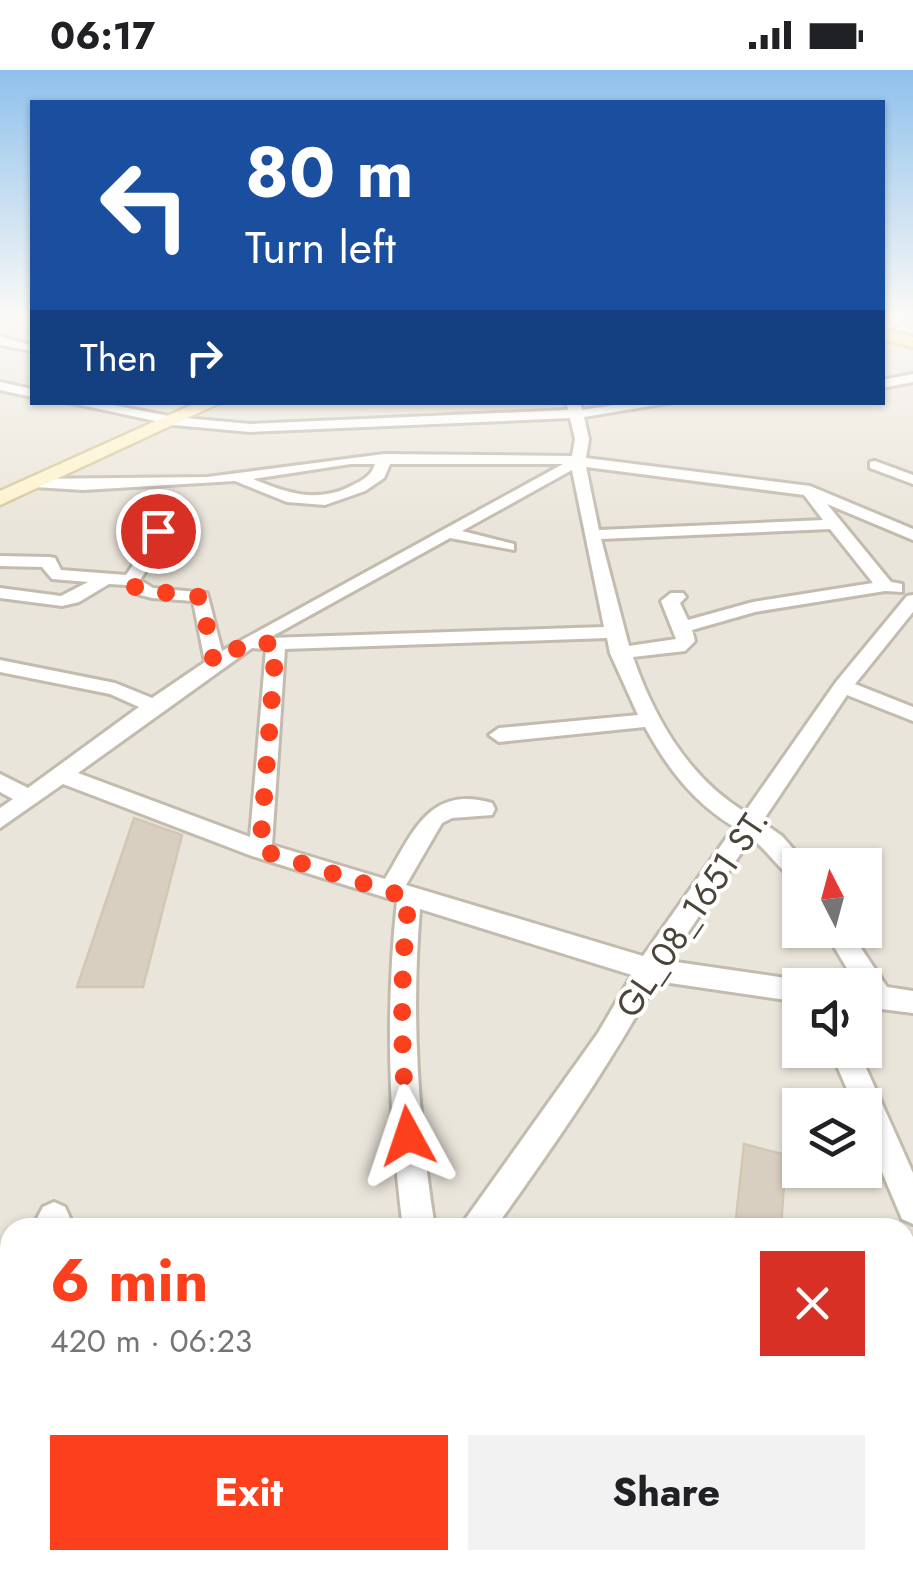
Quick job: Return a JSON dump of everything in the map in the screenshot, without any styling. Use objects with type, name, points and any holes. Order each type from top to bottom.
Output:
[{"type":"main road","points":[[0,499],[207,405]]},
{"type":"street","points":[[0,386],[30,393]]},
{"type":"street","points":[[91,405],[250,428],[519,410],[627,410],[653,405]]},
{"type":"street","points":[[354,424],[364,405]]},
{"type":"street","points":[[576,408],[582,439],[578,461],[611,632],[650,720],[691,782],[711,800],[776,840],[782,848]]},
{"type":"street","points":[[582,439],[627,410]]},
{"type":"street","points":[[35,482],[150,484],[237,478],[302,464],[384,458],[578,461],[810,491],[913,535]]},
{"type":"street","points":[[237,478],[300,501],[326,504],[379,475],[384,458]]},
{"type":"street","points":[[0,820],[214,663],[578,461]]},
{"type":"street","points":[[875,465],[913,480]]},
{"type":"street","points":[[810,491],[885,586]]},
{"type":"street","points":[[592,535],[834,524]]},
{"type":"street","points":[[132,580],[159,539],[154,527]]},
{"type":"street","points":[[450,533],[508,547]]},
{"type":"street","points":[[0,561],[49,562],[54,574],[132,580]]},
{"type":"street","points":[[0,593],[23,593],[51,604],[66,603],[106,578]]},
{"type":"street","points":[[132,580],[136,589],[143,591],[201,597],[214,663]]},
{"type":"street","points":[[682,627],[753,607],[885,586],[913,592]]},
{"type":"street","points":[[619,653],[684,644],[682,627],[670,601],[677,597]]},
{"type":"street","name":"GL_08_1651 ST.","points":[[483,1218],[558,1118],[608,1042],[649,969],[843,686],[913,600]]},
{"type":"street","points":[[248,642],[611,632]]},
{"type":"street","points":[[260,850],[276,644]]},
{"type":"street","points":[[0,666],[115,689],[154,706]]},
{"type":"street","points":[[843,686],[913,714]]},
{"type":"street","points":[[499,735],[650,720]]},
{"type":"street","points":[[61,775],[260,850],[649,969],[782,988]]},
{"type":"street","points":[[0,782],[30,799]]},
{"type":"street","points":[[418,1218],[401,1061],[400,894],[434,818],[449,810],[484,808]]},
{"type":"street","points":[[882,997],[913,1002]]},
{"type":"street","points":[[852,1068],[913,1208]]},
{"type":"shaded area","points":[[885,386],[913,386],[913,1218],[0,1218],[0,504],[222,405],[885,405]]},
{"type":"shaded area","points":[[0,387],[30,394],[30,405],[76,405],[163,418],[0,492]]},
{"type":"building","points":[[134,818],[182,835],[143,987],[77,987]]},
{"type":"building","points":[[744,1144],[782,1154],[782,1218],[736,1218]]},
{"type":"route","points":[[158,531],[159,539],[132,580],[136,589],[201,597],[214,663],[248,642],[276,644],[260,850],[409,898],[403,952],[401,1061],[408,1136]]}]
